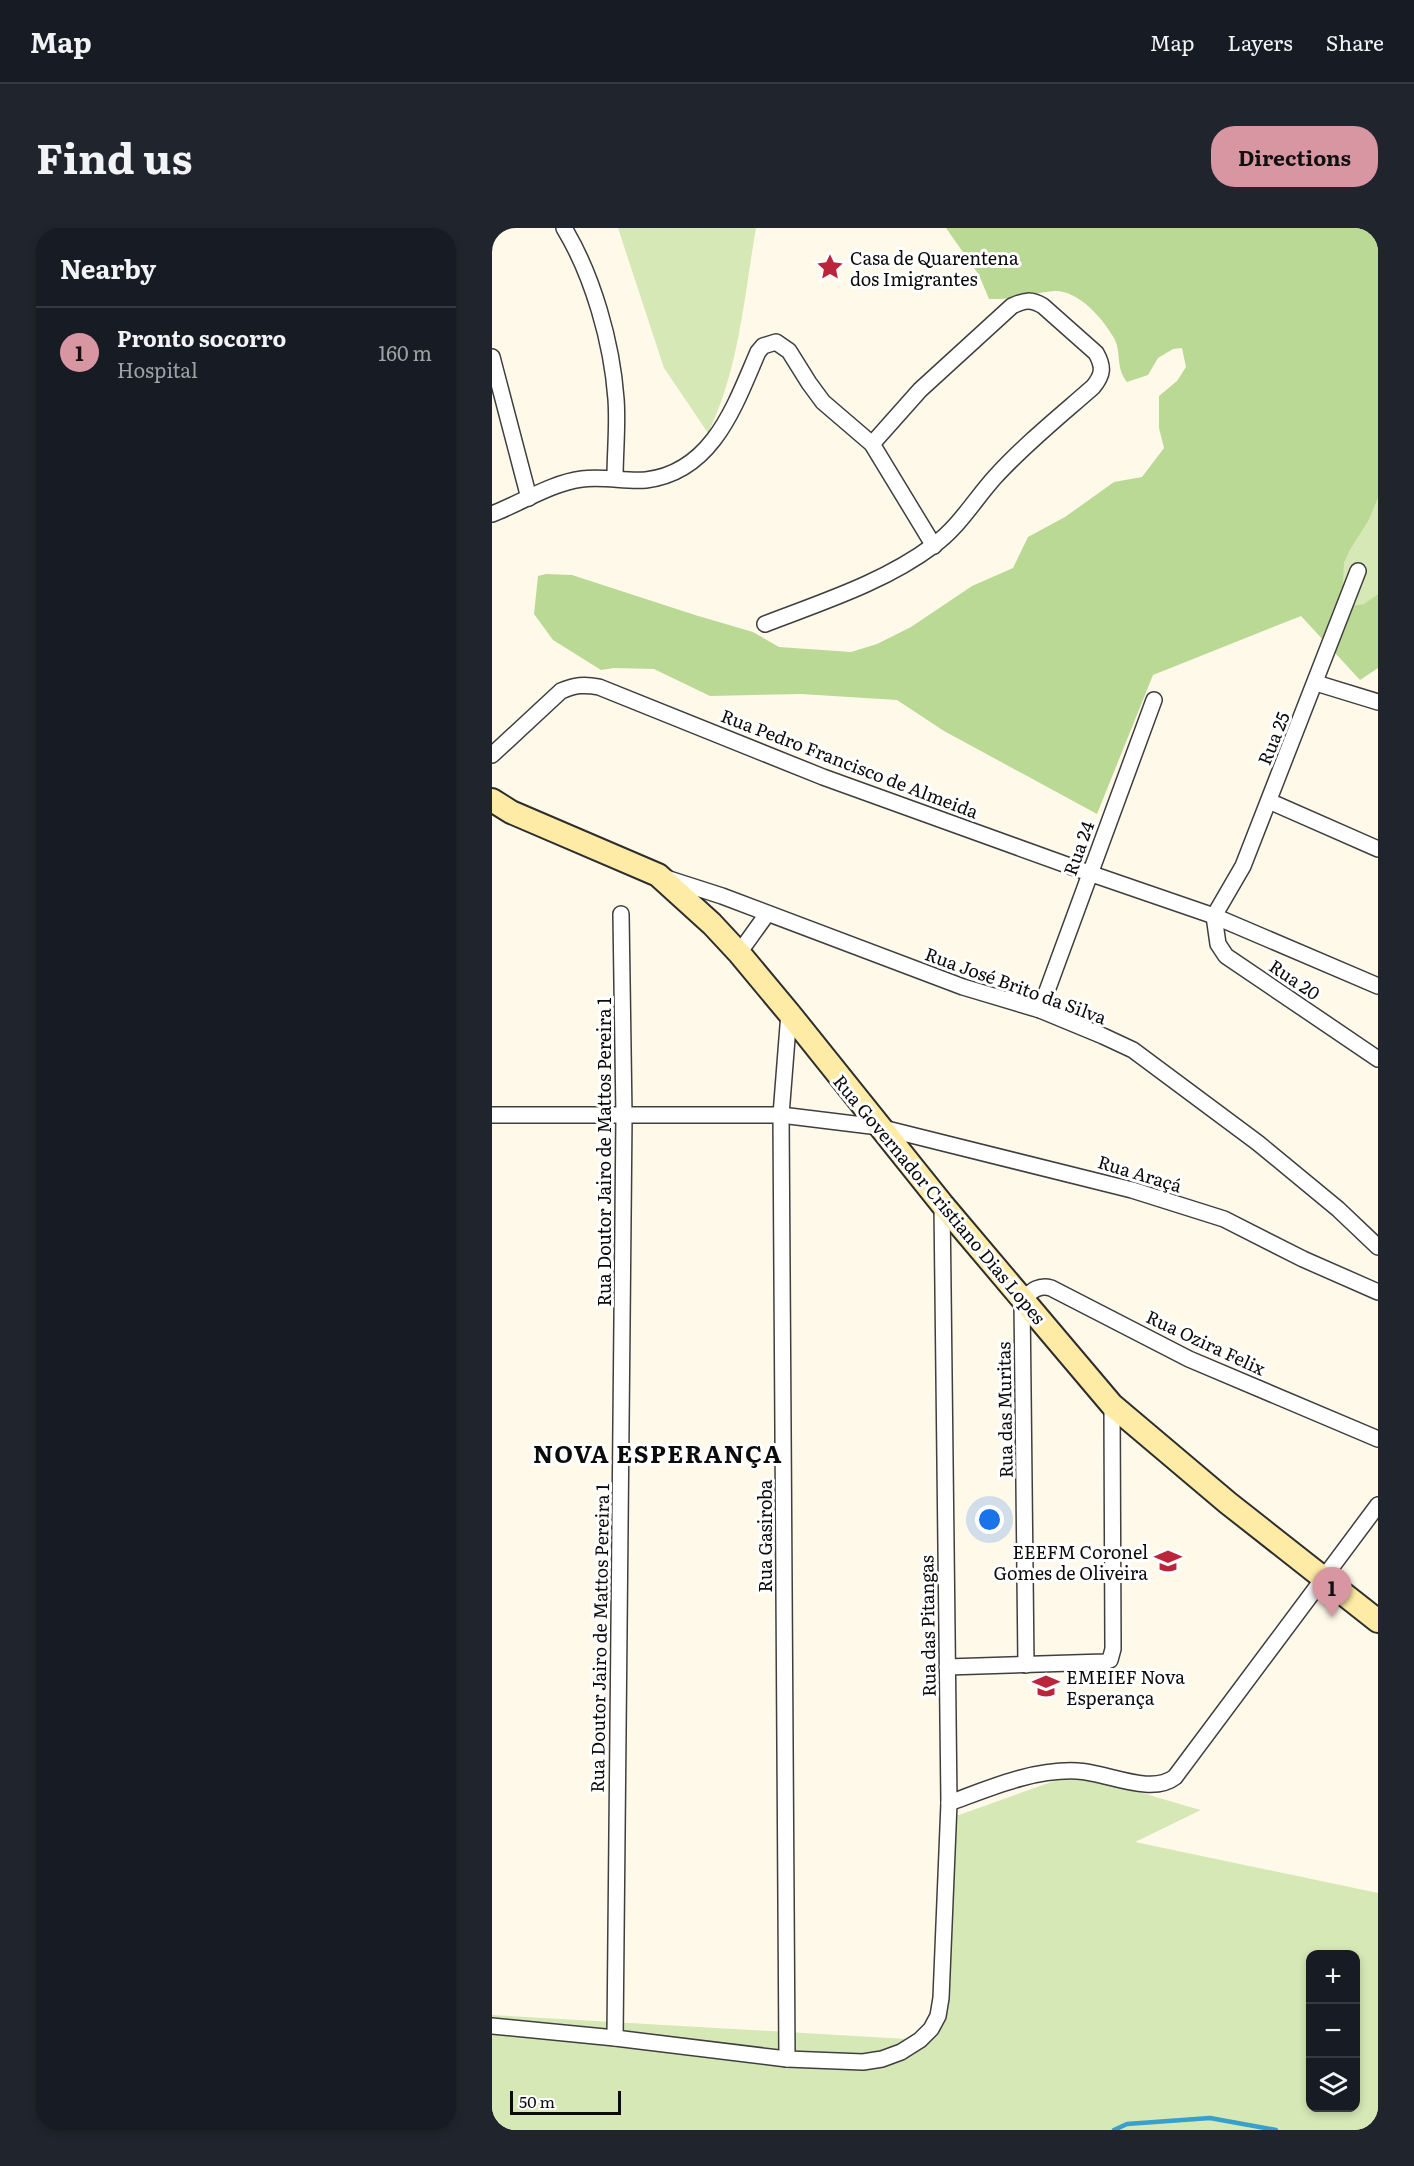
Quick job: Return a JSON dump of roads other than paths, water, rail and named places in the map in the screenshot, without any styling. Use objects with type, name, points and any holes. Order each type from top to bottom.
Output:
[{"type":"street","points":[[564,228],[590,284],[608,343],[616,400],[615,478]]},
{"type":"street","points":[[765,624],[871,581],[934,546],[960,520],[994,478],[1100,378],[1101,362],[1096,353],[1043,306],[1034,300],[1023,300],[1012,306],[920,390],[872,444]]},
{"type":"street","points":[[492,514],[559,485],[581,479],[615,478],[642,481],[675,473],[694,461],[709,447],[724,425],[758,352],[763,346],[776,342],[789,351],[823,402],[872,444],[934,546]]},
{"type":"street","points":[[492,357],[528,498]]},
{"type":"street","name":"Rua 25","points":[[1214,916],[1243,866],[1359,572]]},
{"type":"street","points":[[1316,683],[1378,702]]},
{"type":"street","name":"Rua Pedro Francisco de Almeida","points":[[492,755],[561,692],[584,684],[599,687],[823,777],[1214,916],[1378,986]]},
{"type":"street","name":"Rua 24","points":[[1040,1010],[1154,700]]},
{"type":"street","name":"Rua Governador Cristiano Dias Lopes","points":[[492,800],[511,812],[658,875],[712,924],[789,1013],[942,1204],[1112,1404],[1228,1503],[1378,1622]]},
{"type":"street","points":[[1269,801],[1378,849]]},
{"type":"street","name":"Rua José Brito da Silva","points":[[658,875],[963,987],[1040,1010],[1132,1050],[1258,1143],[1338,1209],[1378,1247]]},
{"type":"street","name":"Rua Doutor Jairo de Mattos Pereira 1","points":[[615,2038],[624,1116],[621,914]]},
{"type":"street","points":[[739,953],[767,914]]},
{"type":"street","name":"Rua 20","points":[[1214,916],[1218,944],[1226,956],[1378,1059]]},
{"type":"street","name":"Rua Gasiroba","points":[[787,2059],[781,1115],[789,1013]]},
{"type":"street","name":"Rua Araçá","points":[[492,1115],[781,1115],[879,1127],[1092,1179],[1214,1216],[1378,1292]]},
{"type":"street","name":"Rua das Pitangas","points":[[787,2059],[863,2062],[882,2059],[901,2052],[920,2040],[931,2029],[938,2016],[941,1998],[949,1803],[942,1204]]},
{"type":"street","name":"Rua Ozira Felix","points":[[1022,1300],[1039,1287],[1050,1288],[1189,1359],[1378,1439]]},
{"type":"street","name":"Rua das Muritas","points":[[1022,1300],[1026,1665]]},
{"type":"street","points":[[947,1667],[1110,1660],[1113,1649],[1112,1404]]},
{"type":"street","points":[[949,1803],[1004,1782],[1041,1773],[1077,1771],[1152,1785],[1168,1782],[1182,1768],[1378,1505]]},
{"type":"street","points":[[492,2026],[787,2059]]},
{"type":"waterway","points":[[1114,2130],[1127,2124],[1210,2118],[1276,2130]]},
{"type":"place","name":"Casa de Quarentena dos Imigrantes","points":[[830,267]]},
{"type":"place","name":"EEEFM Coronel Gomes de Oliveira","points":[[1168,1561]]},
{"type":"place","name":"Pronto socorro","points":[[1332,1617]]},
{"type":"place","name":"EMEIEF Nova Esperança","points":[[1046,1686]]},
{"type":"district","name":"NOVA ESPERANÇA","points":[[658,1452]]}]
